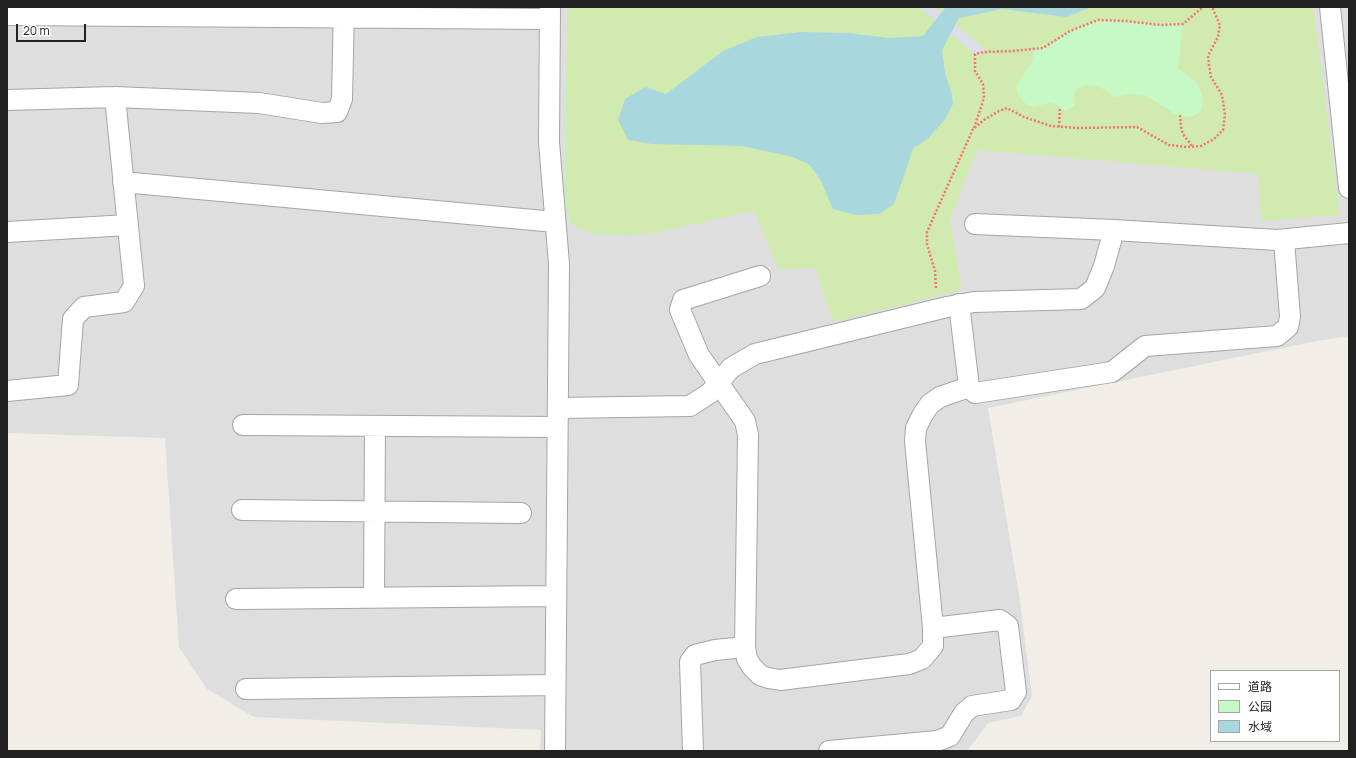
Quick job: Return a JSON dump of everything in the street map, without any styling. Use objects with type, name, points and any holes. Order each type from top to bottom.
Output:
[{"type":"street","points":[[1330,7],[1349,188]]},
{"type":"street","points":[[7,100],[115,97],[259,103],[322,113],[337,112],[342,99],[344,12]]},
{"type":"street","points":[[7,15],[344,12],[550,13],[549,142],[559,264],[555,751]]},
{"type":"street","points":[[7,391],[68,385],[73,319],[84,307],[124,302],[134,286],[115,97]]},
{"type":"street","points":[[124,182],[555,222]]},
{"type":"street","points":[[975,224],[1114,230],[1277,240],[1349,233]]},
{"type":"street","points":[[7,232],[128,225]]},
{"type":"street","points":[[243,425],[375,426],[558,418],[690,406],[710,393],[731,368],[755,354],[959,304],[974,302],[1081,299],[1095,288],[1104,266],[1114,230]]},
{"type":"street","points":[[959,304],[969,387],[974,393],[1112,372],[1146,346],[1277,336],[1288,327],[1290,318],[1284,240]]},
{"type":"street","points":[[760,276],[683,300],[680,310],[699,355],[745,421],[748,436],[744,647],[747,659],[760,675],[780,680],[909,664],[922,659],[933,646],[933,628],[914,441],[916,428],[930,404],[940,397],[969,387]]},
{"type":"street","points":[[374,598],[375,426]]},
{"type":"street","points":[[242,510],[521,513]]},
{"type":"street","points":[[236,599],[556,596]]},
{"type":"street","points":[[829,751],[937,741],[950,736],[964,713],[972,706],[1011,700],[1016,692],[1008,626],[1000,620],[933,628]]},
{"type":"street","points":[[693,751],[690,662],[695,654],[744,647]]},
{"type":"street","points":[[246,689],[555,685]]},
{"type":"path","points":[[939,309],[935,271],[926,244],[927,232],[973,129],[984,98],[983,84],[975,71],[975,54],[984,52],[1043,48],[1070,31],[1098,20],[1126,21],[1161,25],[1183,24],[1203,7]]},
{"type":"path","points":[[973,129],[984,120],[1007,108],[1024,117],[1051,126],[1137,127],[1169,145],[1192,147],[1201,146],[1214,139],[1223,130],[1225,115],[1222,95],[1211,77],[1208,56],[1218,37],[1220,25],[1212,7]]},
{"type":"path","points":[[1059,127],[1060,107]]},
{"type":"path","points":[[1180,115],[1183,134],[1192,147]]},
{"type":"shaded area","points":[[7,7],[1349,7],[1349,336],[1317,341],[988,408],[1019,595],[1032,696],[1021,716],[988,723],[967,751],[540,751],[541,730],[254,717],[207,689],[179,647],[165,438],[7,433]]},
{"type":"shaded area","points":[[918,7],[935,7],[988,52],[975,54]]},
{"type":"green space","points":[[567,7],[1313,7],[1340,215],[1261,221],[1258,174],[977,150],[950,219],[962,290],[833,322],[815,268],[779,270],[754,211],[659,232],[626,236],[596,234],[571,225],[565,202]]},
{"type":"green space","points":[[1098,20],[1161,25],[1183,24],[1178,68],[1195,81],[1200,89],[1203,101],[1201,111],[1192,117],[1177,115],[1145,95],[1132,94],[1115,97],[1106,90],[1095,86],[1084,85],[1075,90],[1075,105],[1065,111],[1056,104],[1048,103],[1034,107],[1026,104],[1017,94],[1016,86],[1032,62],[1034,49],[1043,48],[1070,31]]},
{"type":"water","points":[[946,7],[1091,7],[1067,17],[1002,9],[959,18],[942,50],[945,73],[952,94],[953,104],[945,119],[928,139],[913,148],[894,204],[879,214],[856,215],[833,209],[821,181],[810,165],[793,157],[742,146],[652,144],[628,140],[618,120],[625,99],[645,87],[666,94],[723,51],[757,37],[801,32],[847,33],[890,38],[923,36]]}]
